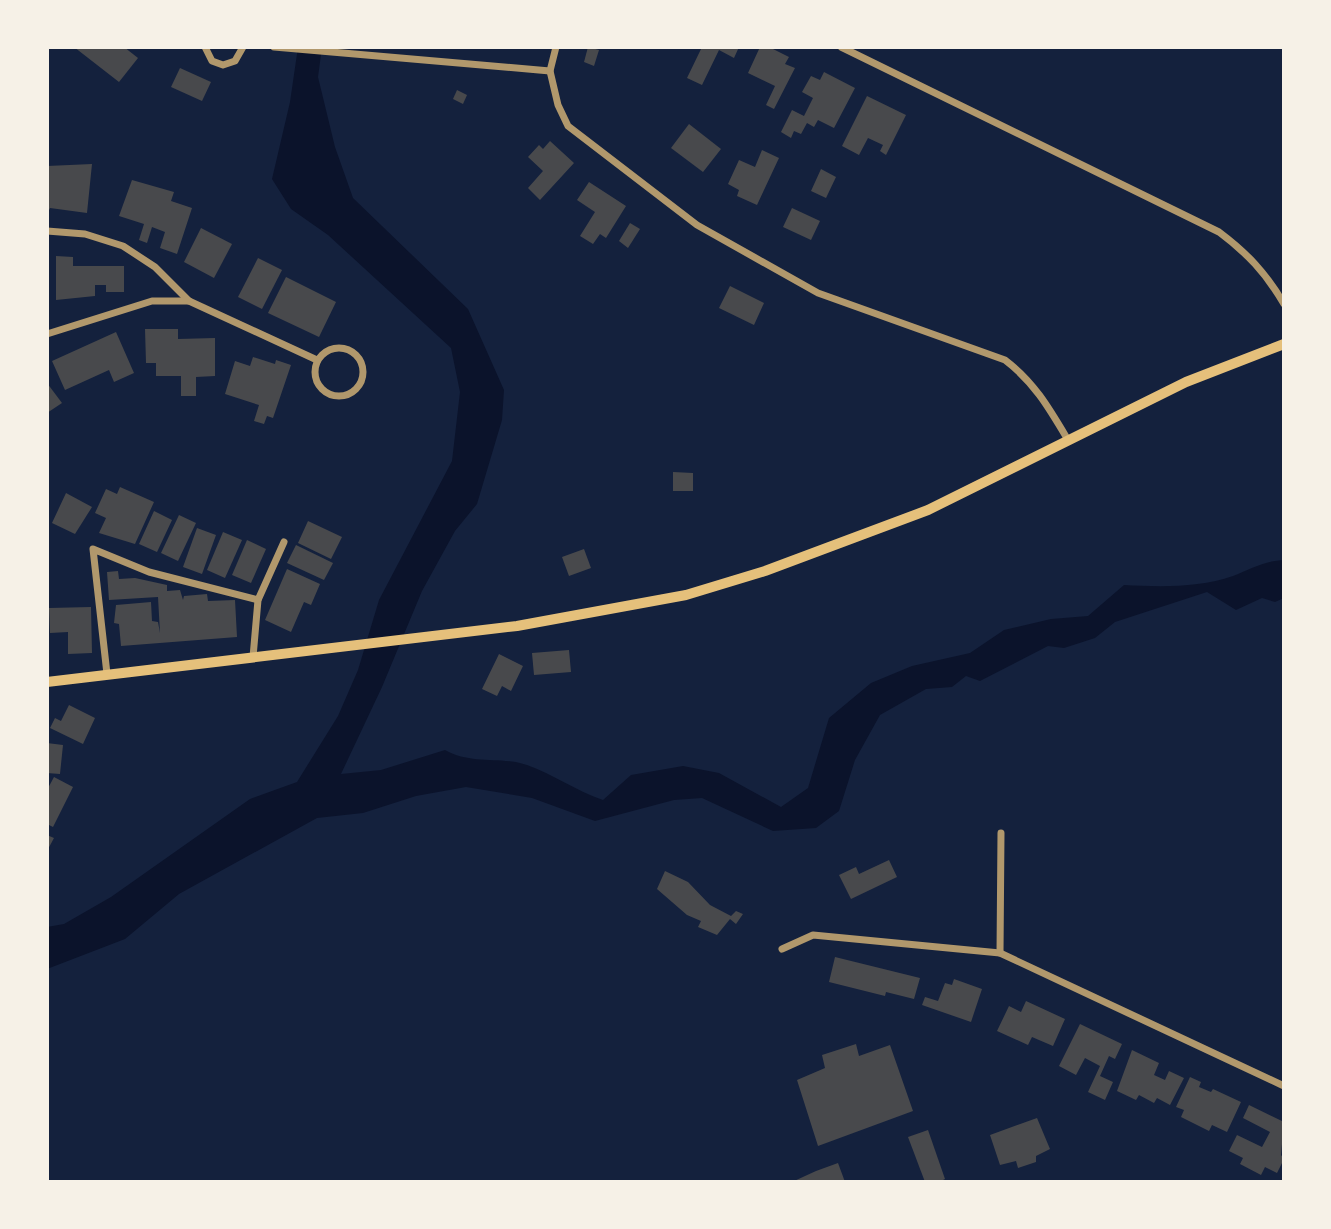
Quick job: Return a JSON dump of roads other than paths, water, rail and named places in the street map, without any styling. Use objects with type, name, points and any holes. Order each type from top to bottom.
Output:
[{"type":"main road","points":[[47,682],[485,628],[619,609],[686,595],[765,571],[928,510],[1186,382],[1284,344]]},
{"type":"street","points":[[205,47],[212,61],[223,65],[235,61],[243,47]]},
{"type":"street","points":[[274,47],[550,71]]},
{"type":"street","points":[[556,47],[550,71],[558,105],[568,126],[697,225],[818,293],[1005,360],[1027,377],[1039,391],[1068,440]]},
{"type":"street","points":[[841,47],[1219,232],[1261,269],[1284,304]]},
{"type":"street","points":[[47,231],[85,234],[123,246],[155,267],[189,301],[317,360]]},
{"type":"street","points":[[47,334],[152,301],[189,301]]},
{"type":"street","points":[[346,349],[359,358],[362,366],[361,381],[356,388],[342,396],[326,392],[316,379],[317,360],[328,351],[346,349]]},
{"type":"street","points":[[253,657],[258,600],[284,542]]},
{"type":"street","points":[[107,674],[93,549],[149,572],[258,600]]},
{"type":"street","points":[[1000,953],[1001,833]]},
{"type":"street","points":[[782,949],[813,935],[1000,953],[1284,1086]]},
{"type":"water","points":[[298,47],[322,47],[318,77],[335,147],[353,198],[468,309],[504,390],[502,420],[477,504],[455,531],[422,591],[382,687],[341,774],[381,770],[445,750],[475,759],[527,765],[603,800],[631,775],[683,766],[719,773],[781,807],[808,788],[829,718],[871,683],[912,666],[970,653],[1004,630],[1051,619],[1088,616],[1124,585],[1207,583],[1263,564],[1284,560],[1284,598],[1275,602],[1262,598],[1236,610],[1207,592],[1115,622],[1095,638],[1064,648],[1048,646],[980,681],[966,676],[952,687],[926,689],[880,715],[855,760],[839,811],[816,828],[773,831],[702,798],[674,800],[595,821],[532,798],[466,787],[416,796],[363,813],[317,818],[179,894],[125,939],[47,969],[47,927],[64,924],[111,897],[250,799],[297,782],[338,716],[358,670],[379,600],[452,461],[460,392],[451,348],[328,235],[291,209],[272,179],[290,102]]}]
